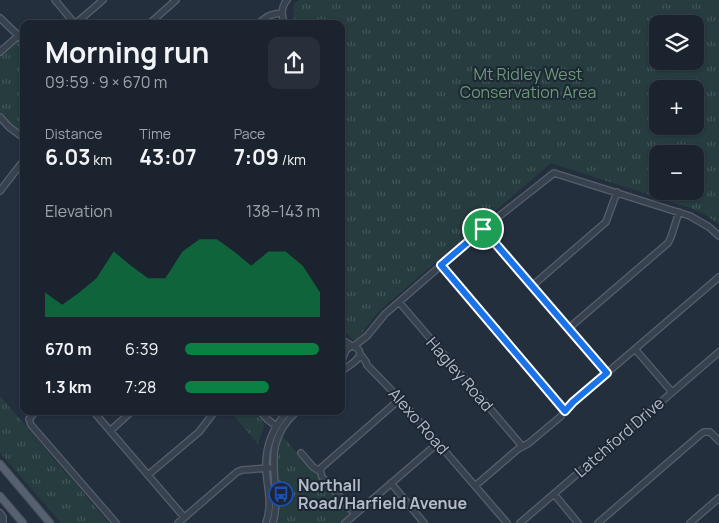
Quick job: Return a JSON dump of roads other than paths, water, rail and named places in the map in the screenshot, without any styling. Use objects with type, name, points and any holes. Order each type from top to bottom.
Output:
[{"type":"main road","points":[[0,464],[50,523]]},
{"type":"main road","points":[[0,496],[23,523]]},
{"type":"street","points":[[55,0],[72,20]]},
{"type":"street","points":[[80,20],[103,0]]},
{"type":"street","points":[[153,20],[176,0]]},
{"type":"street","points":[[284,20],[283,6],[287,0]]},
{"type":"street","points":[[263,20],[272,14],[282,13]]},
{"type":"street","points":[[0,18],[18,36],[0,52]]},
{"type":"street","points":[[0,117],[20,135]]},
{"type":"street","points":[[1,188],[20,165]]},
{"type":"street","points":[[345,368],[354,362],[367,336],[381,318],[483,229],[554,173],[679,212],[699,220],[719,236]]},
{"type":"street","points":[[532,286],[606,222],[617,192]]},
{"type":"street","points":[[569,328],[668,243],[672,237],[679,212]]},
{"type":"street","points":[[483,229],[607,373]]},
{"type":"street","points":[[441,265],[565,411]]},
{"type":"street","points":[[475,486],[560,417],[573,402],[719,277]]},
{"type":"street","name":"Hagley Road","points":[[399,302],[522,446]]},
{"type":"street","points":[[345,352],[348,348],[367,336]]},
{"type":"street","points":[[345,341],[360,353]]},
{"type":"street","points":[[635,349],[672,392]]},
{"type":"street","name":"Alexo Road","points":[[360,353],[367,366],[400,399],[507,523]]},
{"type":"street","name":"Latchford Drive","points":[[520,523],[718,354]]},
{"type":"street","points":[[345,357],[346,360],[354,362]]},
{"type":"street","name":"Alexo Road","points":[[354,362],[367,366]]},
{"type":"street","points":[[320,471],[322,467],[400,399]]},
{"type":"street","points":[[32,415],[29,419],[31,425],[116,523]]},
{"type":"street","points":[[96,415],[184,518]]},
{"type":"street","points":[[110,431],[128,415]]},
{"type":"street","points":[[148,475],[199,432],[212,415]]},
{"type":"street","points":[[264,415],[276,426]]},
{"type":"street","points":[[266,523],[270,504],[266,468],[268,450],[271,436],[285,415]]},
{"type":"street","points":[[273,523],[276,500],[273,457],[285,424],[293,415]]},
{"type":"street","points":[[598,523],[701,434],[707,431],[710,432],[719,441]]},
{"type":"street","points":[[345,523],[438,443]]},
{"type":"street","points":[[301,454],[313,467],[320,471],[322,477],[355,514]]},
{"type":"street","points":[[178,523],[237,472],[274,468]]},
{"type":"street","points":[[391,484],[424,523]]},
{"type":"street","points":[[554,494],[578,523]]},
{"type":"street","points":[[690,523],[719,498]]},
{"type":"street","points":[[0,514],[3,517],[3,523]]},
{"type":"place","name":"Northall Road/Harfield Avenue","points":[[281,494]]},
{"type":"park label","name":"Mt Ridley West Conservation Area","points":[[528,83]]}]
